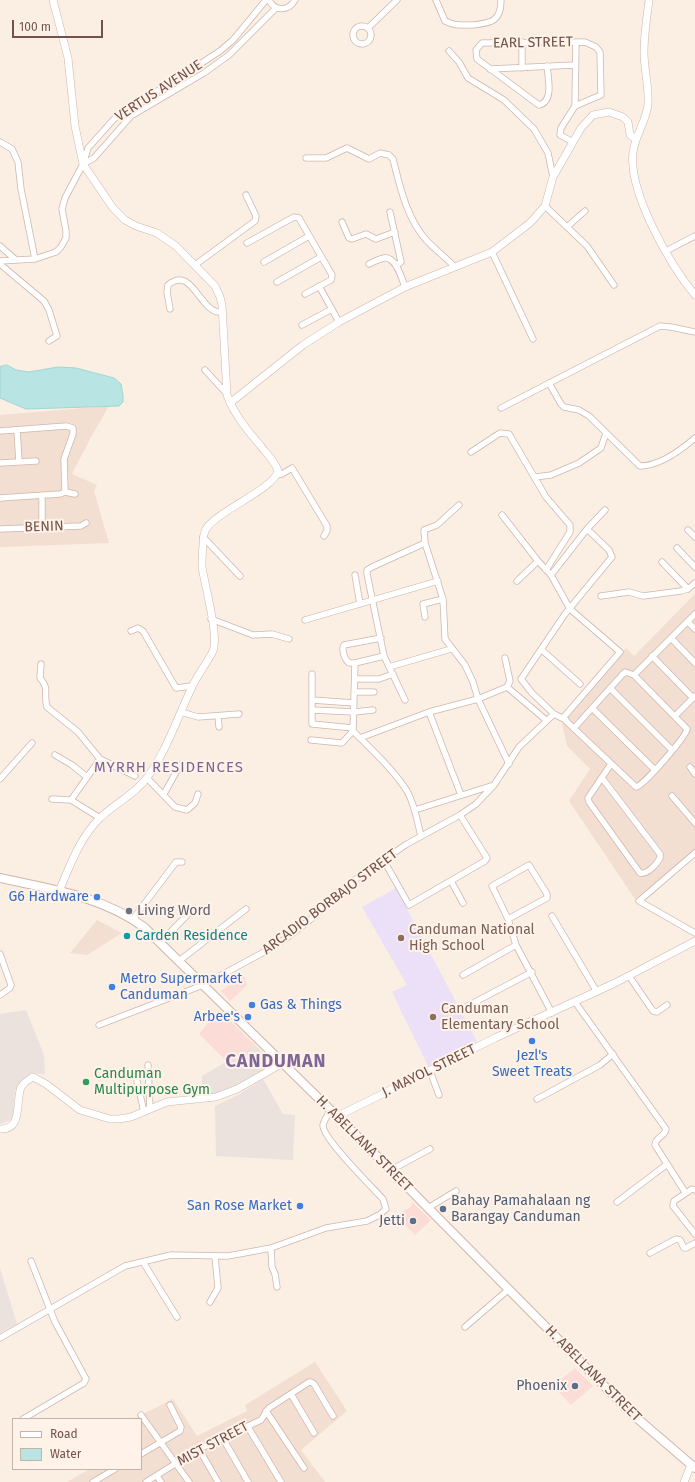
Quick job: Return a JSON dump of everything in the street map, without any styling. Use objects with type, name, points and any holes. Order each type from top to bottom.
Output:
[{"type":"main road","name":"H. ABELLANA STREET","points":[[0,878],[59,891],[116,909],[133,919],[179,960],[391,1170],[631,1413],[693,1467]]},
{"type":"street","points":[[53,0],[68,58],[75,126],[84,164],[113,208],[125,220],[170,240],[215,286],[220,297],[222,312],[227,395],[230,403],[243,423],[272,460],[277,468],[277,475]]},
{"type":"street","points":[[268,0],[276,8],[286,8],[294,0]]},
{"type":"street","name":"VERTUS AVENUE","points":[[84,164],[88,148],[114,119],[139,101],[168,85],[220,51],[268,0]]},
{"type":"street","points":[[368,28],[397,0]]},
{"type":"street","points":[[436,0],[446,21],[458,26],[490,23],[496,19],[501,9],[501,0]]},
{"type":"street","points":[[649,0],[644,52],[648,104],[636,139],[633,154],[635,182],[650,220],[666,251],[695,295]]},
{"type":"street","name":"VERTUS AVENUE","points":[[84,164],[94,158],[131,116],[204,73],[229,55],[276,8]]},
{"type":"street","points":[[522,42],[522,68]]},
{"type":"street","points":[[573,142],[560,135],[560,131],[575,106],[574,65],[576,42]]},
{"type":"street","name":"EARL STREET","points":[[490,69],[477,59],[476,50],[482,43],[585,42],[600,52],[601,95],[575,106]]},
{"type":"street","points":[[449,51],[459,62],[468,78],[504,100],[534,129],[548,154],[553,177]]},
{"type":"street","points":[[490,69],[574,65]]},
{"type":"street","points":[[490,69],[539,106],[546,100],[548,95],[547,66]]},
{"type":"street","points":[[230,403],[302,345],[339,322],[405,287],[492,252],[530,223],[545,206],[553,177],[588,119],[603,112],[615,114],[626,119],[628,122],[630,135],[636,139]]},
{"type":"street","points":[[109,126],[117,132]]},
{"type":"street","points":[[0,142],[12,148],[18,162],[21,189],[35,259]]},
{"type":"street","points":[[306,158],[326,158],[347,148],[370,159],[380,153],[389,155],[393,159],[406,206],[418,229],[428,242],[454,267]]},
{"type":"street","points":[[0,261],[35,259],[56,252],[64,243],[66,231],[62,209],[65,198],[84,164]]},
{"type":"street","points":[[195,265],[255,221],[256,215],[246,195]]},
{"type":"street","points":[[545,206],[568,226],[587,246],[614,285]]},
{"type":"street","points":[[568,226],[585,211]]},
{"type":"street","points":[[390,212],[400,262],[396,266]]},
{"type":"street","points":[[246,243],[296,217],[300,219],[332,276],[331,280],[305,294]]},
{"type":"street","points":[[342,222],[349,238],[352,239],[366,234],[376,239],[395,232]]},
{"type":"street","points":[[264,262],[309,236]]},
{"type":"street","points":[[666,251],[695,236]]},
{"type":"street","points":[[0,246],[16,260]]},
{"type":"street","points":[[492,252],[533,339]]},
{"type":"street","points":[[277,282],[321,257]]},
{"type":"street","points":[[368,264],[384,258],[389,259],[396,266],[405,287]]},
{"type":"street","points":[[0,264],[46,304],[57,336],[49,341]]},
{"type":"street","points":[[170,308],[167,292],[168,285],[176,280],[181,280],[187,282],[212,310],[222,312]]},
{"type":"street","points":[[320,286],[339,322]]},
{"type":"street","points":[[302,324],[332,309]]},
{"type":"street","points":[[501,408],[660,326],[695,332]]},
{"type":"street","points":[[205,370],[227,395]]},
{"type":"street","points":[[550,383],[564,407],[584,412],[640,466],[650,466],[687,445],[695,438]]},
{"type":"street","points":[[0,431],[66,426],[73,428],[64,458],[65,492]]},
{"type":"street","points":[[17,430],[19,462]]},
{"type":"street","points":[[471,452],[500,433],[509,434],[546,497],[570,525],[571,528],[546,570]]},
{"type":"street","points":[[535,477],[550,475],[579,463],[601,448],[606,433]]},
{"type":"street","points":[[0,464],[36,461]]},
{"type":"street","points":[[59,891],[72,861],[86,836],[100,818],[115,807],[147,778],[181,712],[192,686],[214,650],[215,640],[202,566],[203,536],[210,524],[239,505],[277,475],[282,474],[292,468],[327,526],[328,531],[324,536]]},
{"type":"street","points":[[0,498],[60,494],[65,492],[75,494]]},
{"type":"street","points":[[42,495],[42,527]]},
{"type":"street","points":[[459,505],[437,525],[424,530],[425,543],[443,599],[445,639],[465,666],[473,682],[478,699],[509,764]]},
{"type":"street","points":[[551,575],[587,529],[605,510]]},
{"type":"street","points":[[502,515],[538,561],[551,575],[570,609],[620,652],[569,723]]},
{"type":"street","name":"BENIN","points":[[0,529],[80,526],[86,523]]},
{"type":"street","points":[[569,723],[592,708],[625,672],[634,674],[675,716],[686,729],[686,732],[641,786],[636,787],[569,723],[554,714],[521,681],[522,676],[570,609],[612,557],[609,550],[587,529]]},
{"type":"street","points":[[688,530],[695,537]]},
{"type":"street","points":[[203,536],[240,576]]},
{"type":"street","points":[[404,700],[384,656],[367,574],[368,569],[391,557],[425,543]]},
{"type":"street","points":[[677,548],[695,567]]},
{"type":"street","points":[[517,581],[538,561]]},
{"type":"street","points":[[662,562],[688,589]]},
{"type":"street","points":[[355,575],[360,604]]},
{"type":"street","points":[[304,620],[438,581]]},
{"type":"street","points":[[601,596],[629,592],[643,596],[688,589],[695,582]]},
{"type":"street","points":[[425,617],[423,604],[443,599]]},
{"type":"street","points":[[634,674],[695,614]]},
{"type":"street","points":[[211,619],[253,635],[272,634],[289,639]]},
{"type":"street","points":[[688,622],[695,628]]},
{"type":"street","points":[[132,632],[138,628],[143,631],[176,688],[192,686]]},
{"type":"street","points":[[381,638],[344,645],[342,648],[346,660],[349,663],[384,656]]},
{"type":"street","points":[[670,638],[695,663]]},
{"type":"street","points":[[389,668],[451,649]]},
{"type":"street","points":[[542,650],[580,684]]},
{"type":"street","points":[[652,656],[694,697],[675,716]]},
{"type":"street","points":[[360,738],[429,712],[478,699],[507,687],[510,681],[505,658]]},
{"type":"street","points":[[311,740],[342,743],[353,729],[355,663]]},
{"type":"street","points":[[41,664],[40,678],[46,684],[47,707],[78,732],[100,759],[135,776]]},
{"type":"street","points":[[312,674],[312,724],[353,729],[372,749],[407,792],[415,810],[421,836]]},
{"type":"street","points":[[354,679],[379,679],[393,674]]},
{"type":"street","points":[[507,687],[546,720]]},
{"type":"street","points":[[610,688],[672,750]]},
{"type":"street","points":[[354,692],[374,692]]},
{"type":"street","points":[[312,700],[354,703]]},
{"type":"street","points":[[592,708],[655,770]]},
{"type":"street","points":[[312,710],[354,712],[373,710]]},
{"type":"street","points":[[181,712],[198,717],[239,714]]},
{"type":"street","points":[[429,712],[461,795]]},
{"type":"street","name":"ARCADIO BORBAJO STREET","points":[[99,1025],[203,985],[264,952],[288,937],[311,919],[339,892],[384,859],[421,836],[460,815],[476,804],[494,785],[519,747],[554,714]]},
{"type":"street","points":[[218,716],[219,727]]},
{"type":"street","points":[[0,779],[32,743]]},
{"type":"street","points":[[55,755],[72,765],[87,777]]},
{"type":"street","points":[[71,800],[100,759]]},
{"type":"street","points":[[602,778],[660,854],[659,862],[647,872],[640,873],[591,806],[588,798],[611,764]]},
{"type":"street","points":[[164,794],[180,765]]},
{"type":"street","points":[[690,767],[695,774]]},
{"type":"street","points":[[147,778],[175,807],[187,810],[195,803],[198,794]]},
{"type":"street","points":[[415,810],[494,785]]},
{"type":"street","points":[[672,796],[695,823]]},
{"type":"street","points":[[52,799],[71,800],[100,818]]},
{"type":"street","points":[[384,859],[409,905],[451,881],[486,860],[460,815]]},
{"type":"street","points":[[695,853],[639,901],[695,933]]},
{"type":"street","points":[[133,919],[176,862],[182,862]]},
{"type":"street","points":[[508,919],[547,898],[547,894],[529,866],[492,886],[508,919],[516,945],[532,972],[552,1012]]},
{"type":"street","points":[[451,881],[463,903]]},
{"type":"street","points":[[179,960],[246,909]]},
{"type":"street","points":[[160,943],[190,912]]},
{"type":"street","points":[[552,916],[597,992]]},
{"type":"street","name":"J. MAYOL STREET","points":[[333,1114],[430,1071],[495,1038],[597,992],[695,941]]},
{"type":"street","points":[[463,975],[516,945]]},
{"type":"street","points":[[0,954],[11,985],[10,988],[0,995]]},
{"type":"street","points":[[460,1010],[532,972]]},
{"type":"street","points":[[629,976],[653,1011],[657,1012],[667,1005]]},
{"type":"street","points":[[575,1002],[666,1129],[665,1133],[654,1142],[666,1165],[685,1192]]},
{"type":"street","points":[[537,1099],[600,1065],[613,1054]]},
{"type":"street","points":[[0,1129],[9,1128],[17,1119],[20,1090],[23,1084],[33,1077],[46,1084],[86,1113],[119,1119],[167,1102],[216,1097],[237,1089],[283,1063]]},
{"type":"street","points":[[147,1110],[148,1065]]},
{"type":"street","points":[[430,1071],[439,1095]]},
{"type":"street","points":[[136,1081],[147,1110]]},
{"type":"street","points":[[0,1338],[125,1266],[171,1255],[228,1256],[271,1248],[326,1228],[367,1221],[379,1215],[386,1209],[383,1199],[326,1135],[323,1125],[333,1114]]},
{"type":"street","points":[[391,1170],[430,1149]]},
{"type":"street","points":[[617,1202],[666,1165]]},
{"type":"street","points":[[695,1190],[692,1188],[685,1192],[674,1201],[673,1206],[695,1234]]},
{"type":"street","points":[[428,1208],[456,1190]]},
{"type":"street","points":[[650,1253],[676,1239],[680,1240],[684,1248],[695,1243]]},
{"type":"street","points":[[271,1248],[272,1267],[275,1274],[277,1287]]},
{"type":"street","points":[[210,1302],[218,1288],[215,1256]]},
{"type":"street","points":[[24,1418],[85,1380],[50,1309],[31,1261]]},
{"type":"street","points":[[143,1262],[177,1317]]},
{"type":"street","points":[[465,1327],[509,1289]]},
{"type":"street","points":[[304,1468],[266,1411],[311,1382],[333,1416]]},
{"type":"street","points":[[291,1394],[314,1433]]},
{"type":"street","points":[[142,1453],[180,1431],[181,1427],[170,1405]]},
{"type":"street","name":"MIST STREET","points":[[146,1482],[222,1437],[248,1427],[261,1420],[266,1411]]},
{"type":"street","points":[[142,1415],[160,1443],[177,1463],[189,1482]]},
{"type":"street","points":[[248,1427],[281,1482]]},
{"type":"street","points":[[222,1437],[248,1482]]},
{"type":"street","points":[[199,1450],[218,1482]]},
{"type":"street","points":[[684,1482],[693,1467]]},
{"type":"street","points":[[97,1481],[114,1470]]},
{"type":"street","points":[[157,1476],[161,1482]]},
{"type":"shaded area","points":[[109,406],[72,474],[97,485],[94,491],[109,543],[0,547],[0,415]]},
{"type":"shaded area","points":[[695,594],[695,851],[635,899],[569,801],[590,769],[567,746],[562,724],[626,648],[634,656]]},
{"type":"shaded area","points":[[396,888],[477,1042],[429,1068],[392,992],[407,985],[362,907]]},
{"type":"shaded area","points":[[97,920],[122,933],[87,955],[70,953]]},
{"type":"shaded area","points":[[243,975],[247,985],[230,1001],[221,991]]},
{"type":"shaded area","points":[[26,1010],[44,1055],[45,1074],[32,1073],[21,1080],[15,1091],[11,1120],[0,1124],[0,1014]]},
{"type":"shaded area","points":[[219,1010],[255,1045],[228,1063],[199,1034]]},
{"type":"shaded area","points":[[255,1045],[273,1064],[235,1086],[211,1096],[202,1096],[202,1076]]},
{"type":"shaded area","points":[[263,1079],[283,1114],[295,1115],[293,1160],[216,1156],[215,1106],[238,1095]]},
{"type":"shaded area","points":[[412,1202],[431,1220],[415,1235],[396,1215],[411,1207]]},
{"type":"shaded area","points":[[0,1268],[17,1324],[0,1333]]},
{"type":"shaded area","points":[[315,1362],[347,1411],[301,1450],[325,1482],[67,1482],[88,1470],[142,1470],[142,1418],[135,1418],[173,1399],[197,1436],[247,1411],[245,1405]]},
{"type":"shaded area","points":[[575,1368],[593,1386],[571,1405],[553,1386]]},
{"type":"water","points":[[7,365],[16,370],[29,372],[58,367],[76,368],[114,378],[121,384],[123,402],[119,406],[26,409],[0,398],[0,367]]},
{"type":"place","name":"G6 Hardware","points":[[97,897]]},
{"type":"place","name":"Living Word","points":[[129,911]]},
{"type":"place","name":"Carden Residence","points":[[127,936]]},
{"type":"place","name":"Canduman National High School","points":[[401,938]]},
{"type":"place","name":"Metro Supermarket Canduman","points":[[112,987]]},
{"type":"place","name":"Gas & Things","points":[[252,1005]]},
{"type":"place","name":"Arbee's","points":[[248,1017]]},
{"type":"place","name":"Canduman Elementary School","points":[[433,1017]]},
{"type":"place","name":"Jezl's Sweet Treats","points":[[532,1041]]},
{"type":"place","name":"Canduman Multipurpose Gym","points":[[86,1082]]},
{"type":"place","name":"San Rose Market","points":[[300,1206]]},
{"type":"place","name":"Bahay Pamahalaan ng Barangay Canduman","points":[[443,1209]]},
{"type":"place","name":"Jetti","points":[[413,1221]]},
{"type":"place","name":"Phoenix","points":[[575,1386]]},
{"type":"district","name":"MYRRH RESIDENCES","points":[[169,768]]},
{"type":"district","name":"CANDUMAN","points":[[276,1062]]}]
